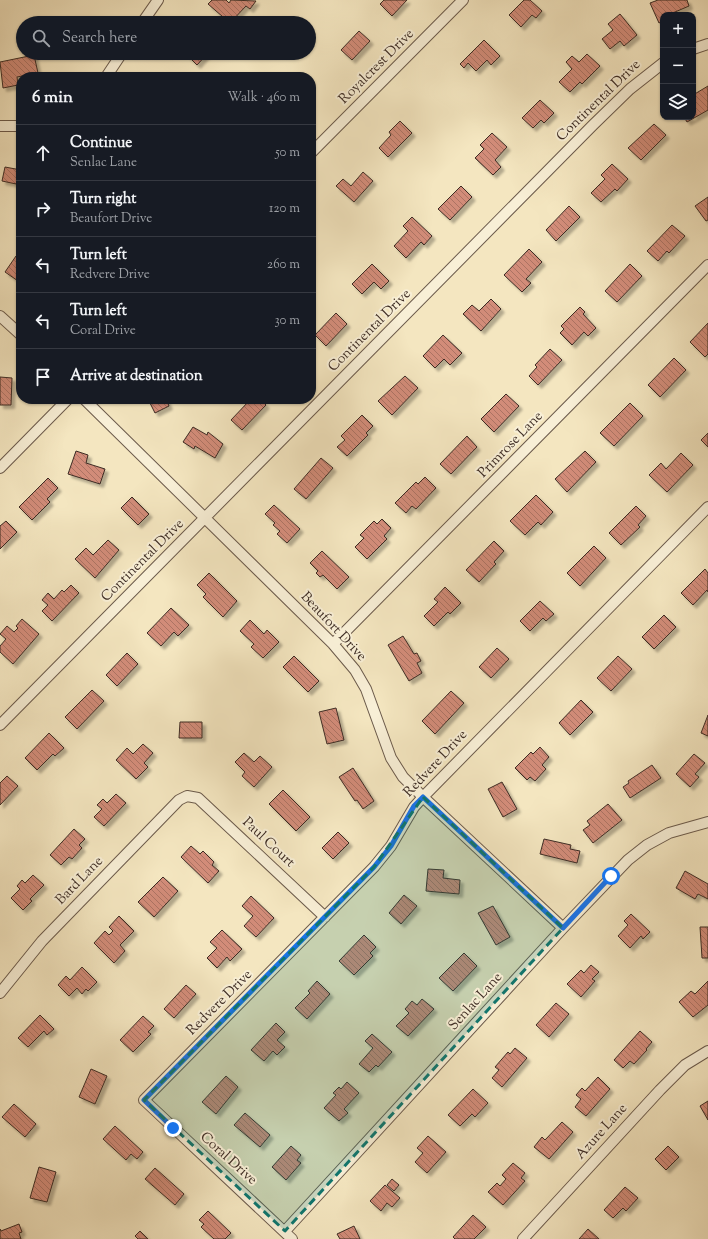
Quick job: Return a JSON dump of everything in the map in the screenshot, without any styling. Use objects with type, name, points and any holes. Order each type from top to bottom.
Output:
[{"type":"street","points":[[147,16],[158,0]]},
{"type":"street","name":"Royalcrest Drive","points":[[316,148],[463,0]]},
{"type":"street","points":[[696,48],[708,44]]},
{"type":"street","points":[[109,72],[117,60]]},
{"type":"street","name":"Continental Drive","points":[[0,725],[593,125],[630,89],[660,64]]},
{"type":"street","points":[[0,126],[16,126]]},
{"type":"street","name":"Primrose Lane","points":[[333,644],[708,265]]},
{"type":"street","points":[[0,316],[16,330]]},
{"type":"street","points":[[0,468],[63,404]]},
{"type":"street","name":"Beaufort Drive","points":[[89,404],[333,644],[355,670],[366,689],[391,758],[403,777],[563,928]]},
{"type":"street","name":"Redvere Drive","points":[[144,1100],[374,867],[391,846],[414,806],[708,507]]},
{"type":"street","name":"Paul Court","points":[[187,796],[198,798],[325,917]]},
{"type":"street","name":"Bard Lane","points":[[0,993],[42,941],[178,800],[187,796]]},
{"type":"street","name":"Senlac Lane","points":[[285,1230],[611,876],[647,845],[669,833],[708,822]]},
{"type":"street","name":"Azure Lane","points":[[523,1239],[660,1090],[685,1065],[708,1051]]},
{"type":"street","name":"Coral Drive","points":[[144,1100],[285,1230],[292,1239]]},
{"type":"highlighted area","points":[[423,797],[563,928],[285,1231],[144,1100],[374,867]]},
{"type":"building","points":[[212,0],[226,0],[229,3],[231,0],[256,1],[250,9],[246,6],[237,16],[222,16],[208,4]]},
{"type":"building","points":[[384,0],[407,0],[392,16],[380,4]]},
{"type":"building","points":[[524,0],[530,0],[542,11],[536,18],[532,15],[521,27],[509,15]]},
{"type":"building","points":[[658,0],[687,0],[689,6],[675,12],[660,12],[659,23],[650,3]]},
{"type":"building","points":[[620,14],[637,35],[624,46],[620,41],[610,49],[602,39],[613,30],[608,24]]},
{"type":"building","points":[[359,31],[370,41],[352,60],[341,50]]},
{"type":"building","points":[[484,40],[500,56],[491,65],[487,60],[476,71],[468,63],[464,68],[460,64]]},
{"type":"building","points":[[587,54],[600,66],[582,84],[580,82],[570,92],[559,82],[572,69],[566,62],[572,56],[579,62]]},
{"type":"building","points":[[16,59],[16,60],[35,60],[38,72],[16,72],[16,85],[3,88],[0,62]]},
{"type":"building","points":[[192,60],[202,60],[197,65]]},
{"type":"building","points":[[708,86],[708,110],[696,117],[696,93]]},
{"type":"building","points":[[540,100],[554,113],[544,123],[541,120],[533,128],[522,118]]},
{"type":"building","points":[[400,121],[412,133],[388,157],[379,148],[391,135],[389,132]]},
{"type":"building","points":[[654,124],[666,135],[641,160],[628,148]]},
{"type":"building","points":[[492,133],[507,147],[495,160],[501,167],[493,175],[475,158],[484,149],[480,145]]},
{"type":"building","points":[[612,164],[628,179],[617,191],[615,189],[601,202],[591,193],[605,179],[601,175]]},
{"type":"building","points":[[5,167],[16,169],[16,184],[2,181]]},
{"type":"building","points":[[363,172],[373,181],[354,202],[336,186],[343,179],[351,186]]},
{"type":"building","points":[[461,186],[472,197],[450,220],[438,209]]},
{"type":"building","points":[[708,197],[708,220],[706,221],[695,206]]},
{"type":"building","points":[[569,206],[580,217],[556,241],[546,230]]},
{"type":"building","points":[[412,217],[432,236],[424,245],[421,242],[406,258],[394,246],[408,231],[403,226]]},
{"type":"building","points":[[672,225],[685,236],[669,253],[667,251],[658,261],[647,251]]},
{"type":"building","points":[[529,249],[542,262],[526,279],[531,283],[522,292],[504,275]]},
{"type":"building","points":[[16,256],[16,280],[5,272]]},
{"type":"building","points":[[372,264],[389,281],[381,289],[374,282],[362,294],[352,284]]},
{"type":"building","points":[[630,264],[642,276],[617,302],[605,291]]},
{"type":"building","points":[[491,299],[501,309],[481,331],[463,314],[472,305],[479,311]]},
{"type":"building","points":[[580,307],[585,312],[583,314],[596,328],[588,336],[584,332],[572,345],[560,333],[564,329],[561,326]]},
{"type":"building","points":[[336,313],[347,324],[326,346],[316,336],[316,334]]},
{"type":"building","points":[[708,323],[708,354],[705,357],[690,342]]},
{"type":"building","points":[[443,335],[462,353],[450,365],[444,359],[435,368],[423,356]]},
{"type":"building","points":[[550,349],[562,360],[538,385],[529,376],[537,367],[535,365]]},
{"type":"building","points":[[674,358],[686,370],[660,397],[648,385]]},
{"type":"building","points":[[405,376],[418,388],[392,415],[378,401]]},
{"type":"building","points":[[0,377],[12,378],[11,405],[0,405]]},
{"type":"building","points":[[506,394],[519,406],[494,432],[481,419]]},
{"type":"building","points":[[630,403],[643,416],[614,446],[600,433]]},
{"type":"building","points":[[150,404],[168,404],[169,406],[155,413]]},
{"type":"building","points":[[246,404],[266,405],[242,430],[231,420]]},
{"type":"building","points":[[362,415],[373,426],[366,433],[368,435],[347,456],[337,447],[345,440],[341,436]]},
{"type":"building","points":[[193,427],[207,435],[208,432],[223,444],[215,458],[195,446],[194,449],[183,442]]},
{"type":"building","points":[[708,433],[708,447],[701,440]]},
{"type":"building","points":[[467,436],[477,447],[451,474],[440,464]]},
{"type":"building","points":[[76,451],[88,455],[86,463],[105,469],[100,484],[68,474]]},
{"type":"building","points":[[585,451],[596,462],[567,492],[555,479]]},
{"type":"building","points":[[681,453],[693,465],[667,492],[649,475],[661,463],[666,469]]},
{"type":"building","points":[[321,458],[333,468],[306,499],[294,489]]},
{"type":"building","points":[[425,477],[436,488],[416,509],[412,506],[406,513],[395,503],[416,482],[418,484]]},
{"type":"building","points":[[48,478],[58,488],[47,499],[50,502],[32,520],[19,507]]},
{"type":"building","points":[[536,495],[553,512],[541,525],[538,522],[525,535],[510,521]]},
{"type":"building","points":[[132,497],[149,514],[138,525],[121,508]]},
{"type":"building","points":[[274,505],[300,529],[287,543],[277,534],[280,531],[273,525],[275,523],[265,514]]},
{"type":"building","points":[[636,506],[646,516],[638,525],[640,527],[621,545],[609,533]]},
{"type":"building","points":[[382,519],[391,528],[384,536],[387,539],[367,559],[355,547],[364,538],[360,535],[374,521],[377,524]]},
{"type":"building","points":[[6,521],[17,532],[0,549],[0,526]]},
{"type":"building","points":[[108,540],[119,550],[95,578],[75,559],[86,548],[93,555]]},
{"type":"building","points":[[494,541],[504,551],[494,562],[496,564],[479,582],[466,570]]},
{"type":"building","points":[[594,546],[606,558],[580,586],[567,573]]},
{"type":"building","points":[[322,551],[349,577],[337,589],[323,575],[320,577],[316,573],[318,571],[310,563]]},
{"type":"building","points":[[705,569],[708,573],[708,592],[707,590],[693,605],[681,593]]},
{"type":"building","points":[[209,573],[237,601],[223,617],[203,597],[206,594],[197,585]]},
{"type":"building","points":[[71,585],[79,593],[52,621],[42,611],[48,605],[42,600],[48,593],[54,599],[62,590],[64,592]]},
{"type":"building","points":[[445,587],[461,603],[450,614],[448,612],[434,626],[424,616],[438,602],[434,599]]},
{"type":"building","points":[[540,601],[554,614],[546,621],[543,618],[530,631],[520,621]]},
{"type":"building","points":[[171,608],[189,625],[178,636],[174,632],[161,646],[147,633]]},
{"type":"building","points":[[664,615],[676,627],[654,649],[642,637]]},
{"type":"building","points":[[22,619],[39,634],[13,664],[0,652],[0,646],[6,639],[0,634],[7,626],[14,632],[18,628],[16,626]]},
{"type":"building","points":[[250,620],[264,634],[267,630],[279,642],[263,658],[251,647],[254,644],[240,631]]},
{"type":"building","points":[[403,636],[414,654],[417,653],[421,661],[417,663],[422,673],[409,681],[388,645]]},
{"type":"building","points":[[497,648],[509,659],[491,678],[479,667]]},
{"type":"building","points":[[127,653],[138,664],[117,686],[106,675]]},
{"type":"building","points":[[294,656],[319,681],[308,692],[283,667]]},
{"type":"building","points":[[618,656],[632,669],[611,691],[597,678]]},
{"type":"building","points":[[92,690],[104,701],[77,729],[65,717]]},
{"type":"building","points":[[451,691],[464,703],[435,734],[422,721]]},
{"type":"building","points":[[581,700],[593,712],[570,735],[559,723]]},
{"type":"building","points":[[336,708],[344,740],[327,744],[319,712]]},
{"type":"building","points":[[708,715],[708,736],[701,733]]},
{"type":"building","points":[[180,722],[202,722],[202,738],[179,738]]},
{"type":"building","points":[[49,733],[64,748],[55,756],[53,754],[37,770],[25,758]]},
{"type":"building","points":[[143,744],[153,753],[144,763],[148,767],[136,779],[116,760],[127,748],[133,754]]},
{"type":"building","points":[[540,747],[549,757],[542,765],[546,769],[535,781],[530,777],[527,780],[515,768],[531,752],[533,754]]},
{"type":"building","points":[[244,753],[254,762],[260,756],[272,767],[254,787],[242,776],[245,772],[235,762]]},
{"type":"building","points":[[694,754],[705,763],[695,774],[699,777],[690,787],[676,774]]},
{"type":"building","points":[[652,765],[661,778],[630,798],[623,787],[629,783],[628,781]]},
{"type":"building","points":[[353,768],[374,801],[363,809],[357,800],[355,801],[339,777]]},
{"type":"building","points":[[7,776],[18,786],[0,805],[0,783]]},
{"type":"building","points":[[502,782],[517,809],[503,817],[488,789]]},
{"type":"building","points":[[283,790],[310,817],[296,831],[269,804]]},
{"type":"building","points":[[116,794],[126,803],[104,826],[94,817],[102,809],[97,805],[103,799],[107,803]]},
{"type":"building","points":[[608,804],[622,820],[593,843],[583,830],[590,825],[587,821]]},
{"type":"building","points":[[74,829],[85,839],[79,845],[82,848],[72,859],[69,857],[61,865],[50,855]]},
{"type":"building","points":[[338,832],[349,843],[333,859],[322,848]]},
{"type":"building","points":[[544,839],[571,845],[570,849],[580,851],[577,863],[540,854]]},
{"type":"building","points":[[191,846],[200,854],[203,851],[214,862],[212,865],[219,871],[208,883],[181,857]]},
{"type":"building","points":[[428,869],[444,870],[443,878],[460,880],[459,894],[426,891]]},
{"type":"building","points":[[685,871],[708,884],[708,899],[698,894],[695,899],[676,888]]},
{"type":"building","points":[[33,875],[44,885],[30,899],[32,901],[23,910],[11,898],[20,889],[17,886],[22,880],[25,883]]},
{"type":"building","points":[[163,877],[178,891],[154,917],[138,902]]},
{"type":"building","points":[[404,895],[417,906],[401,924],[389,913]]},
{"type":"building","points":[[251,896],[274,918],[256,937],[244,926],[253,916],[242,906]]},
{"type":"building","points":[[493,906],[510,937],[496,945],[478,913]]},
{"type":"building","points":[[631,914],[650,932],[643,939],[641,936],[630,948],[618,936],[628,925],[624,921]]},
{"type":"building","points":[[119,916],[134,931],[120,945],[125,951],[114,963],[94,943],[105,931],[109,935],[113,931],[109,927]]},
{"type":"building","points":[[700,927],[708,927],[708,958],[702,958]]},
{"type":"building","points":[[222,930],[242,949],[230,961],[227,957],[217,968],[207,958],[217,948],[210,942]]},
{"type":"building","points":[[364,935],[376,947],[370,953],[373,956],[354,975],[339,961]]},
{"type":"building","points":[[464,953],[477,966],[453,991],[439,978]]},
{"type":"building","points":[[591,965],[599,972],[592,979],[595,981],[581,997],[567,984],[581,970],[584,973]]},
{"type":"building","points":[[82,967],[97,982],[88,991],[86,989],[82,994],[77,988],[69,996],[58,985],[66,976],[70,980]]},
{"type":"building","points":[[317,981],[330,994],[307,1019],[295,1008],[310,993],[308,991]]},
{"type":"building","points":[[708,981],[708,1005],[693,1017],[679,1002],[691,991],[695,994]]},
{"type":"building","points":[[186,985],[196,994],[174,1018],[164,1009]]},
{"type":"building","points":[[422,999],[434,1009],[408,1036],[396,1026],[409,1013],[405,1009],[412,1001],[417,1005]]},
{"type":"building","points":[[556,1003],[569,1014],[549,1037],[536,1025]]},
{"type":"building","points":[[40,1015],[54,1029],[47,1035],[44,1031],[28,1047],[18,1038]]},
{"type":"building","points":[[143,1016],[154,1026],[148,1032],[151,1034],[133,1052],[120,1040]]},
{"type":"building","points":[[276,1023],[285,1032],[277,1040],[285,1047],[277,1055],[273,1051],[264,1061],[251,1050]]},
{"type":"building","points":[[640,1031],[652,1042],[634,1064],[630,1061],[623,1068],[614,1060]]},
{"type":"building","points":[[372,1034],[392,1052],[378,1067],[376,1065],[369,1072],[359,1064],[373,1048],[365,1041]]},
{"type":"building","points":[[515,1048],[527,1058],[502,1087],[492,1078],[499,1070],[495,1067],[508,1052],[510,1054]]},
{"type":"building","points":[[91,1069],[107,1076],[95,1104],[79,1097]]},
{"type":"building","points":[[226,1076],[238,1087],[216,1114],[202,1102]]},
{"type":"building","points":[[598,1077],[610,1089],[586,1116],[575,1107],[581,1099],[576,1095],[582,1088],[585,1091]]},
{"type":"building","points":[[347,1082],[359,1093],[344,1109],[348,1113],[339,1121],[324,1108],[336,1095],[333,1093],[339,1087],[341,1089]]},
{"type":"building","points":[[473,1089],[488,1103],[475,1117],[472,1114],[460,1126],[448,1115]]},
{"type":"building","points":[[708,1101],[708,1120],[700,1106]]},
{"type":"building","points":[[14,1104],[36,1124],[25,1137],[2,1117]]},
{"type":"building","points":[[245,1113],[270,1135],[260,1147],[234,1125]]},
{"type":"building","points":[[562,1122],[573,1132],[549,1159],[534,1147],[542,1137],[545,1140]]},
{"type":"building","points":[[115,1126],[143,1152],[137,1159],[131,1154],[126,1160],[103,1139]]},
{"type":"building","points":[[428,1136],[446,1152],[427,1173],[415,1162],[423,1153],[417,1148]]},
{"type":"building","points":[[291,1146],[301,1155],[297,1160],[301,1163],[286,1180],[272,1167]]},
{"type":"building","points":[[668,1146],[679,1157],[666,1170],[655,1159]]},
{"type":"building","points":[[513,1163],[525,1173],[521,1178],[525,1181],[503,1205],[488,1192],[497,1183],[500,1186],[506,1179],[502,1175]]},
{"type":"building","points":[[39,1167],[56,1172],[47,1202],[30,1198]]},
{"type":"building","points":[[155,1168],[184,1194],[175,1205],[145,1179]]},
{"type":"building","points":[[392,1179],[399,1185],[394,1191],[387,1185]]},
{"type":"building","points":[[385,1185],[400,1198],[392,1207],[387,1203],[381,1211],[370,1201]]},
{"type":"building","points":[[625,1187],[638,1198],[626,1211],[623,1208],[613,1218],[604,1210]]},
{"type":"building","points":[[208,1211],[231,1233],[225,1239],[214,1239],[201,1227],[204,1224],[199,1220]]},
{"type":"building","points":[[473,1215],[486,1227],[474,1239],[455,1239],[453,1237]]},
{"type":"building","points":[[19,1224],[22,1232],[19,1233],[21,1239],[0,1239],[0,1229],[1,1231]]},
{"type":"building","points":[[354,1226],[360,1239],[340,1239],[337,1234]]},
{"type":"building","points":[[588,1229],[599,1239],[579,1239]]},
{"type":"building","points":[[140,1231],[148,1239],[138,1239],[135,1236]]},
{"type":"route","points":[[173,1128],[144,1100],[352,891],[391,846],[414,806],[423,797],[563,928],[611,876]]}]
